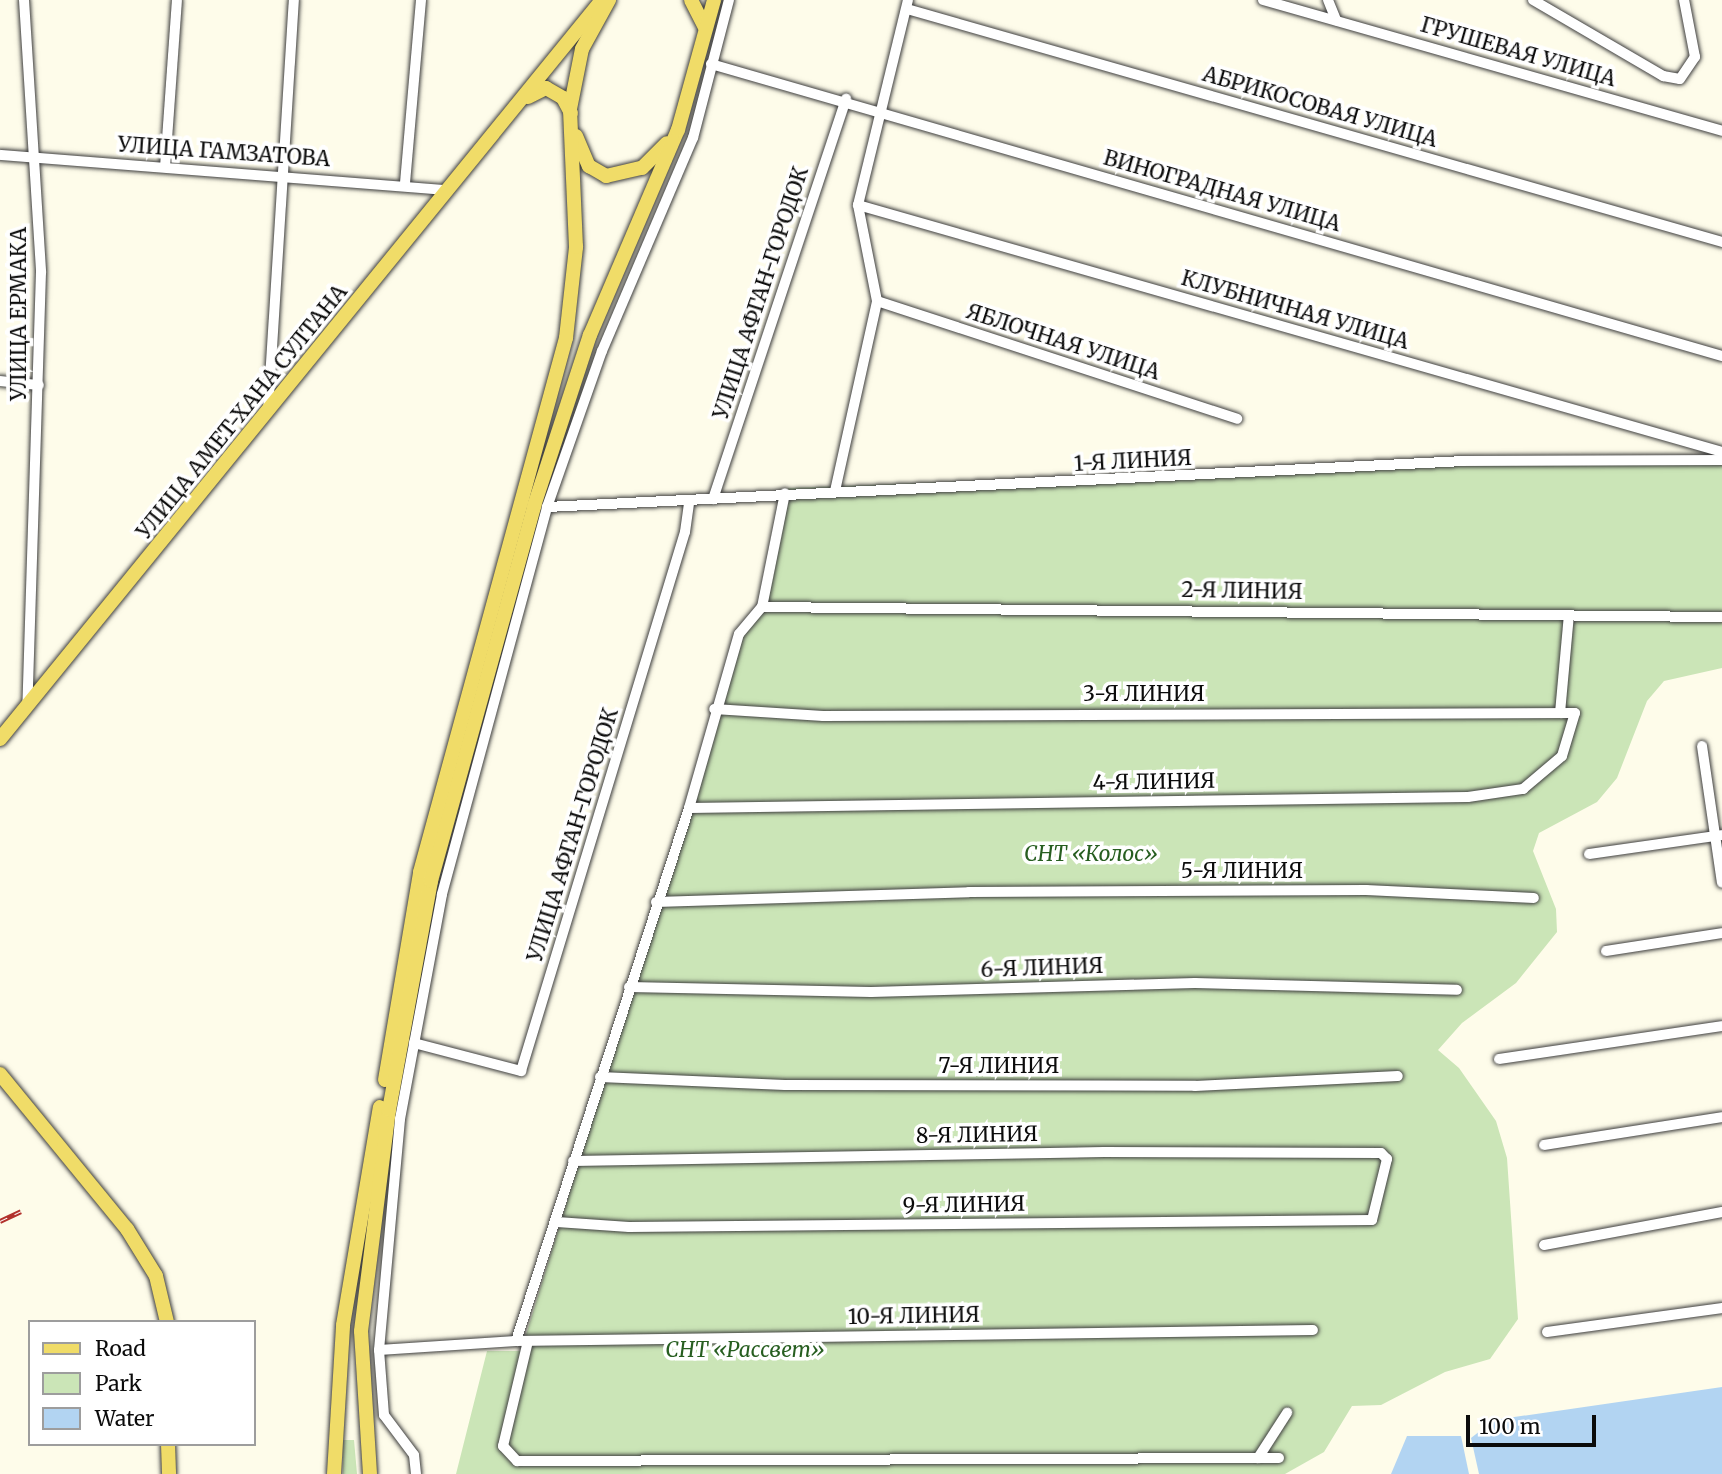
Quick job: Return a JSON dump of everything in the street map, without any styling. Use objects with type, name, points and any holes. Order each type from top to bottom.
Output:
[{"type":"main road","points":[[514,109],[602,0]]},
{"type":"main road","points":[[334,1474],[344,1325],[420,872],[566,338],[576,247],[570,109],[582,49],[609,0]]},
{"type":"main road","points":[[691,0],[705,28]]},
{"type":"main road","points":[[370,1474],[361,1331],[389,1111],[431,881],[578,372],[678,131],[714,0]]},
{"type":"main road","points":[[514,109],[546,88],[570,109],[579,149],[606,176],[642,168],[678,131]]},
{"type":"main road","name":"УЛИЦА АМЕТ-ХАНА СУЛТАНА","points":[[0,739],[27,712],[268,415],[445,190],[514,109]]},
{"type":"main road","points":[[0,1074],[127,1229],[156,1276],[167,1320]]},
{"type":"main road","points":[[168,1446],[169,1474]]},
{"type":"street","name":"УЛИЦА ЕРМАКА","points":[[24,0],[34,158],[39,385],[27,712]]},
{"type":"street","points":[[166,167],[177,0]]},
{"type":"street","points":[[268,415],[280,175],[294,0]]},
{"type":"street","points":[[405,183],[421,0]]},
{"type":"street","points":[[415,1474],[414,1455],[384,1415],[379,1350],[386,1219],[414,1043],[442,894],[547,507],[602,351],[693,138],[729,0]]},
{"type":"street","name":"ГРУШЕВАЯ УЛИЦА","points":[[1263,0],[1722,131]]},
{"type":"street","points":[[1328,0],[1336,20]]},
{"type":"street","points":[[1533,0],[1544,3],[1663,76],[1681,79],[1695,57],[1684,0]]},
{"type":"street","points":[[835,491],[877,301],[858,205],[885,112],[907,4]]},
{"type":"street","name":"АБРИКОСОВАЯ УЛИЦА","points":[[907,4],[1722,242]]},
{"type":"street","name":"ВИНОГРАДНАЯ УЛИЦА","points":[[712,64],[846,99],[1722,356]]},
{"type":"street","name":"УЛИЦА АФГАН-ГОРОДОК","points":[[713,499],[846,99]]},
{"type":"street","name":"УЛИЦА ГАМЗАТОВА","points":[[0,155],[405,183],[445,190]]},
{"type":"street","name":"КЛУБНИЧНАЯ УЛИЦА","points":[[858,205],[1722,452]]},
{"type":"street","name":"ЯБЛОЧНАЯ УЛИЦА","points":[[877,301],[1237,419]]},
{"type":"street","points":[[0,381],[39,385]]},
{"type":"street","name":"1-Я ЛИНИЯ","points":[[547,507],[689,503],[785,493],[1464,461],[1722,460]]},
{"type":"street","points":[[516,1341],[557,1222],[573,1161],[656,902],[690,808],[714,709],[739,634],[762,607],[785,493]]},
{"type":"street","name":"УЛИЦА АФГАН-ГОРОДОК","points":[[414,1043],[522,1071],[685,532],[689,503]]},
{"type":"street","name":"2-Я ЛИНИЯ","points":[[762,607],[1722,617]]},
{"type":"street","points":[[1560,713],[1569,615]]},
{"type":"street","name":"3-Я ЛИНИЯ","points":[[714,709],[824,716],[1575,713]]},
{"type":"street","name":"4-Я ЛИНИЯ","points":[[690,808],[1468,797],[1523,789],[1562,756],[1575,713]]},
{"type":"street","points":[[1702,746],[1718,836],[1722,883]]},
{"type":"street","points":[[1589,854],[1718,836]]},
{"type":"street","name":"5-Я ЛИНИЯ","points":[[656,902],[969,892],[1366,890],[1534,898]]},
{"type":"street","points":[[1606,951],[1722,933]]},
{"type":"street","name":"6-Я ЛИНИЯ","points":[[629,987],[871,992],[1195,984],[1457,990]]},
{"type":"street","points":[[1499,1059],[1722,1026]]},
{"type":"street","name":"7-Я ЛИНИЯ","points":[[600,1077],[785,1085],[1195,1086],[1398,1076]]},
{"type":"street","points":[[1544,1145],[1722,1116]]},
{"type":"street","name":"8-Я ЛИНИЯ","points":[[573,1161],[1381,1153],[1387,1162],[1372,1220]]},
{"type":"street","points":[[1544,1245],[1722,1212]]},
{"type":"street","name":"9-Я ЛИНИЯ","points":[[557,1222],[643,1227],[1372,1220]]},
{"type":"street","points":[[1547,1332],[1722,1308]]},
{"type":"street","name":"10-Я ЛИНИЯ","points":[[379,1350],[516,1341],[1313,1331]]},
{"type":"street","points":[[528,1341],[503,1446],[517,1461],[1279,1458]]},
{"type":"street","points":[[1258,1458],[1287,1413]]},
{"type":"green space","name":"СНТ «Колос»","points":[[1607,456],[1722,457],[1722,668],[1664,681],[1647,701],[1617,778],[1597,802],[1539,833],[1533,851],[1556,909],[1557,932],[1516,983],[1462,1023],[1438,1050],[1459,1068],[1496,1121],[1507,1158],[1518,1319],[1490,1359],[1445,1372],[1381,1405],[1352,1406],[1324,1452],[1285,1474],[456,1474],[487,1351],[521,1351],[740,640],[762,613],[788,488]]},
{"type":"green space","points":[[343,1440],[354,1440],[357,1474],[343,1474]]},
{"type":"water","points":[[1722,1387],[1722,1474],[1479,1474],[1471,1438],[1494,1420]]},
{"type":"water","points":[[1407,1436],[1461,1436],[1469,1474],[1391,1474]]},
{"type":"railway","points":[[0,1221],[21,1211]]},
{"type":"park label","name":"СНТ «Рассвет»","points":[[745,1350]]}]
